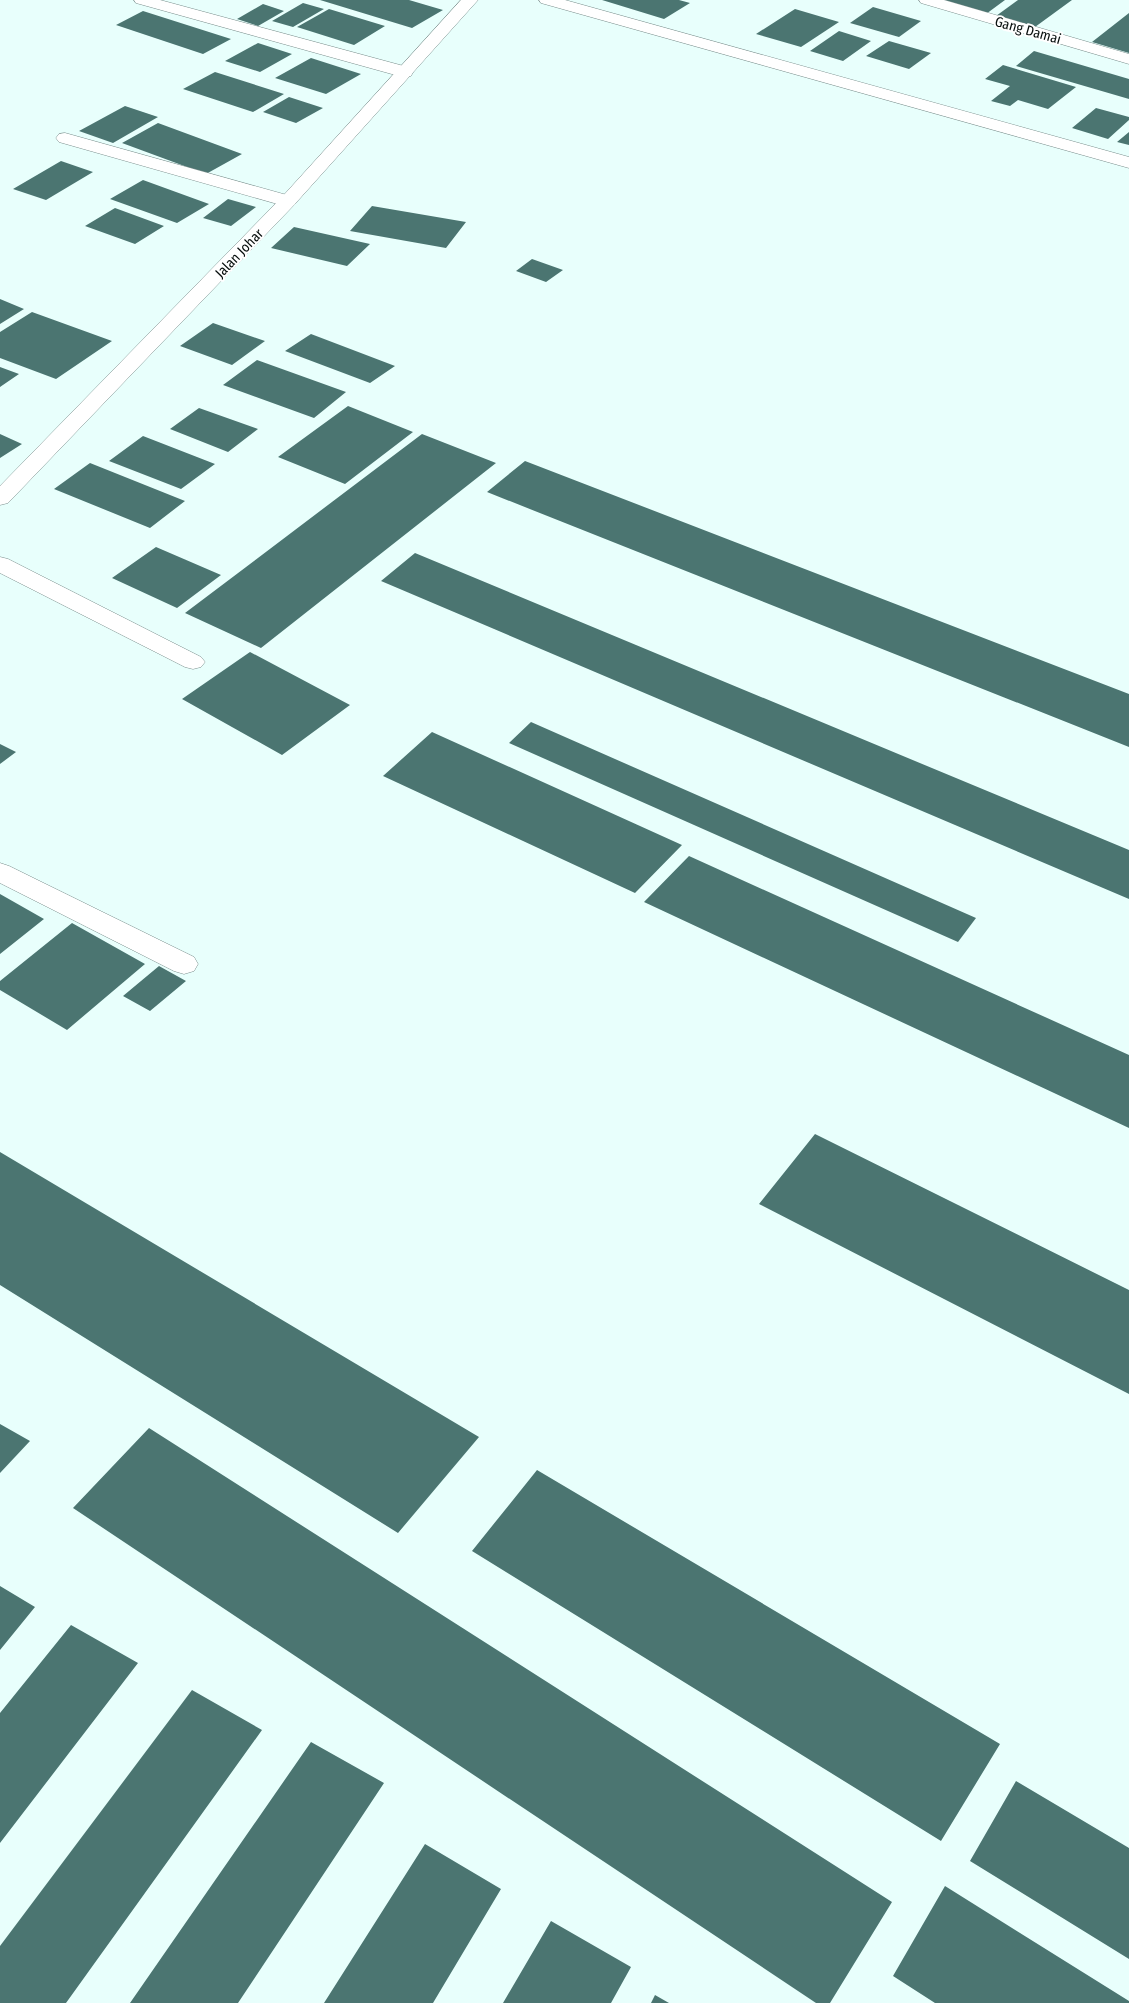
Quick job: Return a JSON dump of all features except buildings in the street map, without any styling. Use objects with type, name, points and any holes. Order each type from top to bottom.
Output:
[{"type":"street","points":[[142,0],[405,72]]},
{"type":"street","name":"Jalan Johar","points":[[0,498],[288,201],[470,0]]},
{"type":"street","points":[[547,0],[1129,163]]},
{"type":"street","name":"Gang Damai","points":[[926,0],[1129,59]]},
{"type":"street","points":[[65,138],[288,201]]},
{"type":"street","points":[[0,564],[193,662]]},
{"type":"street","points":[[0,872],[184,964]]}]
